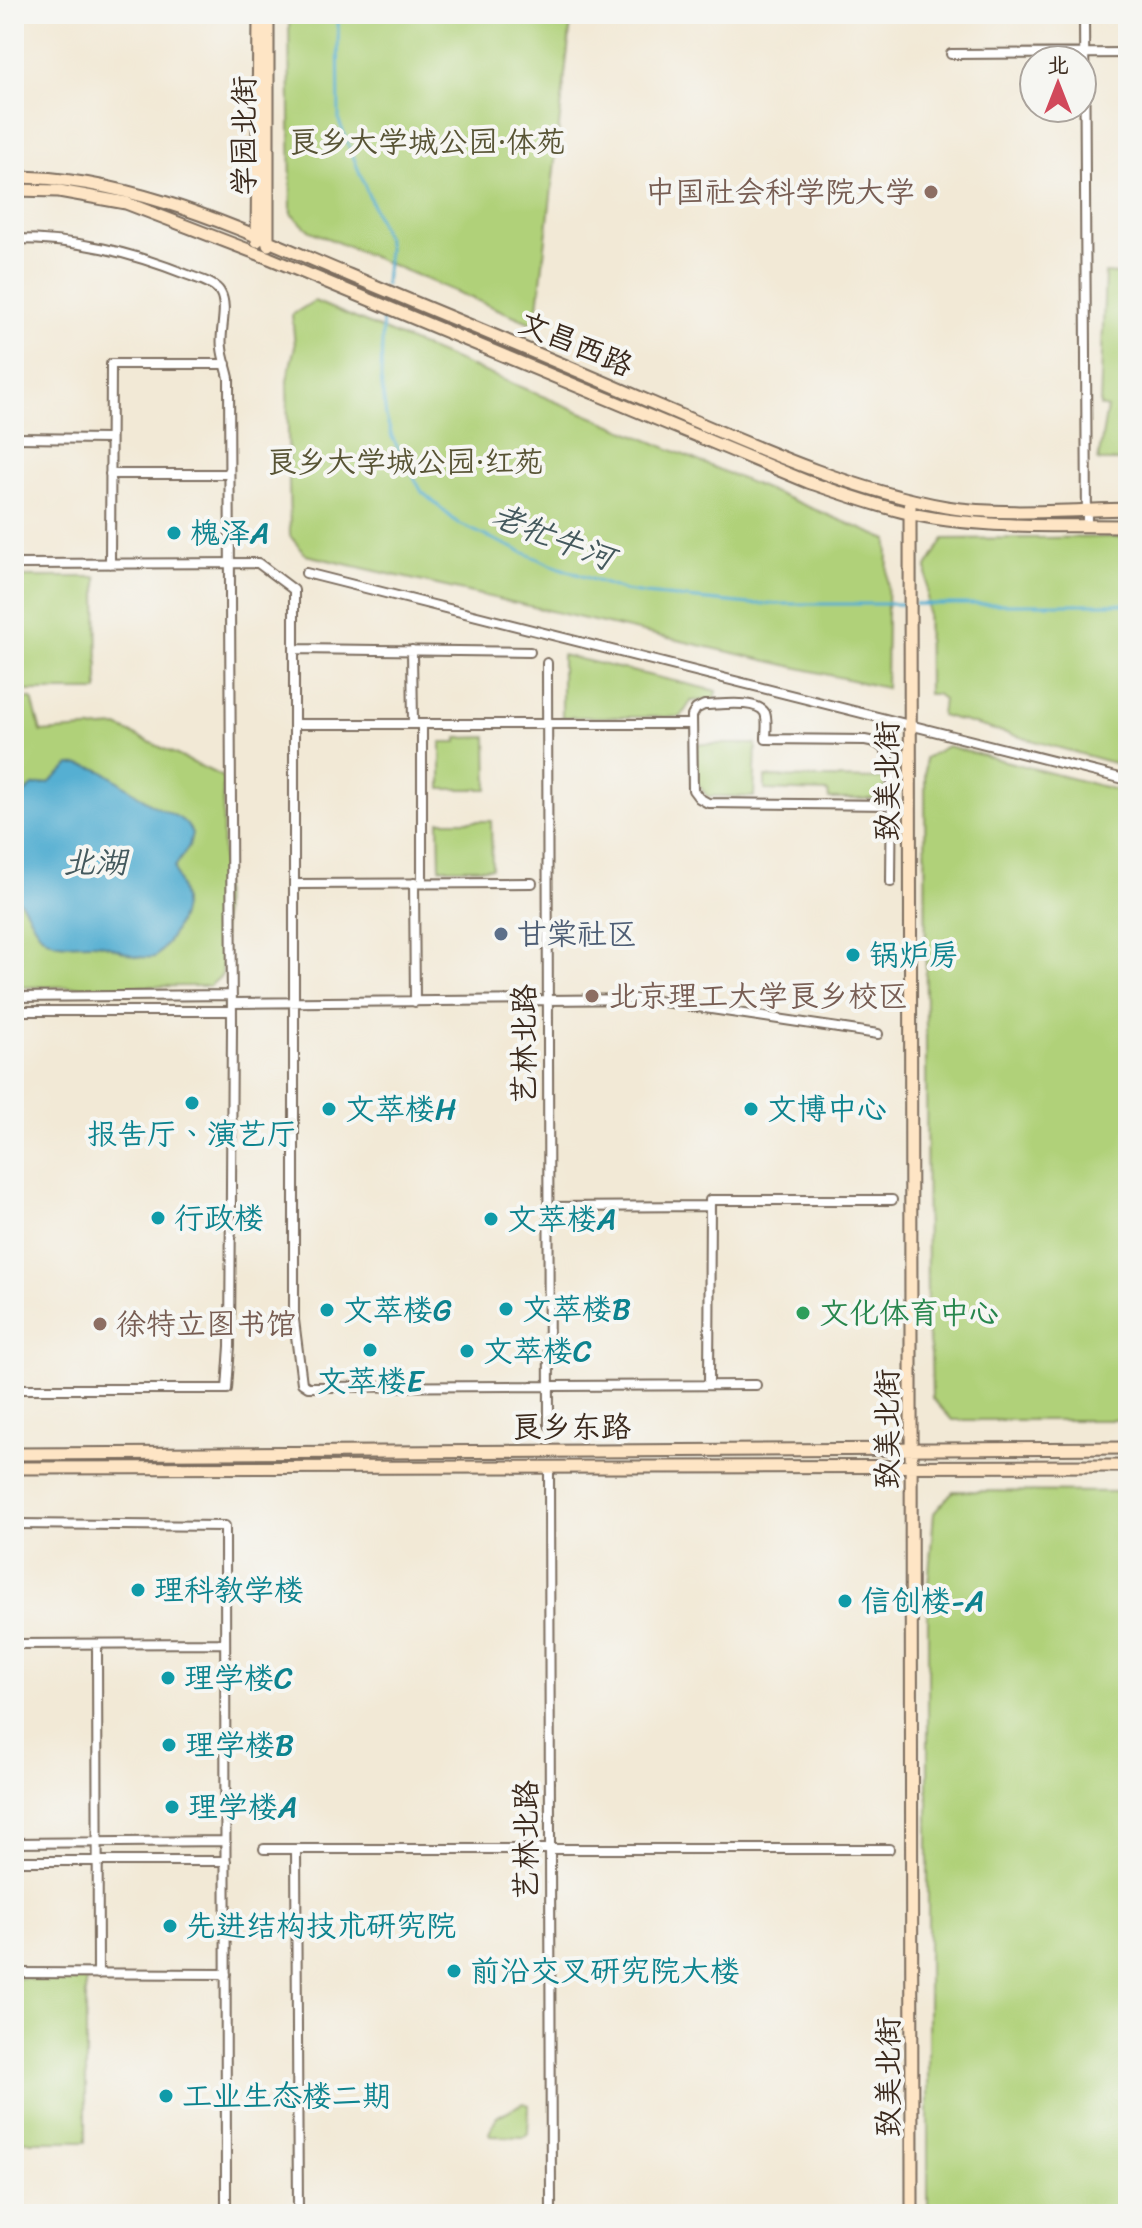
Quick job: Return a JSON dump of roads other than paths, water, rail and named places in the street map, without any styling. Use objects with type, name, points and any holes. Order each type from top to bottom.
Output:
[{"type":"main road","name":"学园北街","points":[[259,14],[263,256]]},
{"type":"main road","name":"学园北街","points":[[263,239],[268,14]]},
{"type":"main road","name":"文昌西路","points":[[14,177],[46,177],[111,186],[177,205],[848,483],[951,508],[1128,509]]},
{"type":"main road","name":"文昌西路","points":[[14,190],[59,191],[126,203],[263,256],[808,482],[910,514],[987,522],[1128,526]]},
{"type":"main road","name":"致美北街","points":[[910,500],[912,2214]]},
{"type":"main road","name":"良乡东路","points":[[14,1454],[1128,1448]]},
{"type":"main road","points":[[265,1453],[265,1466]]},
{"type":"main road","name":"良乡东路","points":[[14,1468],[1128,1466]]},
{"type":"street","points":[[1084,14],[1084,44]]},
{"type":"street","points":[[951,54],[1018,53]]},
{"type":"street","points":[[1098,53],[1128,53]]},
{"type":"street","points":[[1084,124],[1087,526]]},
{"type":"street","points":[[14,239],[56,239],[101,246],[153,261],[211,284],[220,291],[223,301],[221,346],[229,378],[232,1003],[227,1389],[14,1389]]},
{"type":"street","points":[[110,564],[111,364],[226,364]]},
{"type":"street","points":[[14,438],[110,439]]},
{"type":"street","points":[[110,474],[229,474]]},
{"type":"street","points":[[14,564],[258,563],[294,590],[294,1320],[302,1383],[308,1387],[756,1385]]},
{"type":"street","points":[[306,573],[1128,780]]},
{"type":"street","points":[[295,649],[530,652]]},
{"type":"street","points":[[412,650],[418,724],[415,1002]]},
{"type":"street","name":"艺林北路","points":[[547,663],[549,1425]]},
{"type":"street","points":[[891,805],[708,803],[693,790],[691,724],[696,709],[704,705],[755,705],[763,710],[766,717],[766,739],[873,741],[888,753],[891,762],[891,805],[891,882]]},
{"type":"street","points":[[295,724],[691,724]]},
{"type":"street","points":[[295,884],[532,883]]},
{"type":"street","points":[[14,997],[232,1003],[644,999],[878,1034]]},
{"type":"street","points":[[14,1011],[232,1003]]},
{"type":"street","points":[[709,1385],[710,1200],[892,1200]]},
{"type":"street","points":[[548,1207],[710,1206]]},
{"type":"street","name":"艺林北路","points":[[549,1467],[551,2214]]},
{"type":"street","points":[[14,1524],[225,1526],[226,2214]]},
{"type":"street","points":[[14,1644],[225,1643]]},
{"type":"street","points":[[97,1644],[98,1974]]},
{"type":"street","points":[[14,1843],[225,1841]]},
{"type":"street","points":[[264,1849],[889,1849]]},
{"type":"street","points":[[296,1849],[298,2214]]},
{"type":"street","points":[[14,1861],[226,1861]]},
{"type":"street","points":[[14,1973],[226,1974]]},
{"type":"water","name":"北湖","points":[[70,765],[93,767],[104,772],[180,819],[192,833],[189,846],[175,867],[183,899],[181,914],[170,938],[155,957],[137,957],[102,944],[49,940],[39,933],[23,905],[14,896],[14,789],[25,793],[33,786],[49,783]]},
{"type":"waterway","name":"老牤牛河","points":[[338,14],[339,121],[386,239],[385,285]]},
{"type":"waterway","name":"老牤牛河","points":[[383,308],[381,379],[392,437],[422,492],[459,524],[554,566],[625,591],[750,604],[908,604]]},
{"type":"waterway","name":"老牤牛河","points":[[915,604],[1128,604]]},
{"type":"place","name":"中国社会科学院大学","points":[[931,192]]},
{"type":"place","name":"槐泽A","points":[[174,533]]},
{"type":"place","name":"甘棠社区","points":[[501,934]]},
{"type":"place","name":"锅炉房","points":[[853,955]]},
{"type":"place","name":"北京理工大学良乡校区","points":[[592,996]]},
{"type":"place","name":"报告厅、演艺厅","points":[[192,1103]]},
{"type":"place","name":"文萃楼H","points":[[329,1109]]},
{"type":"place","name":"文博中心","points":[[751,1109]]},
{"type":"place","name":"行政楼","points":[[158,1218]]},
{"type":"place","name":"文萃楼A","points":[[491,1219]]},
{"type":"place","name":"文萃楼B","points":[[506,1309]]},
{"type":"place","name":"文萃楼G","points":[[327,1310]]},
{"type":"place","name":"文化体育中心","points":[[803,1313]]},
{"type":"place","name":"徐特立图书馆","points":[[100,1324]]},
{"type":"place","name":"文萃楼E","points":[[370,1350]]},
{"type":"place","name":"文萃楼C","points":[[467,1351]]},
{"type":"place","name":"理科教学楼","points":[[138,1590]]},
{"type":"place","name":"信创楼-A","points":[[845,1601]]},
{"type":"place","name":"理学楼C","points":[[168,1678]]},
{"type":"place","name":"理学楼B","points":[[169,1745]]},
{"type":"place","name":"理学楼A","points":[[172,1807]]},
{"type":"place","name":"先进结构技术研究院","points":[[170,1926]]},
{"type":"place","name":"前沿交叉研究院大楼","points":[[454,1971]]},
{"type":"place","name":"工业生态楼二期","points":[[166,2096]]},
{"type":"park label","name":"良乡大学城公园·体苑","points":[[427,142]]},
{"type":"park label","name":"良乡大学城公园·红苑","points":[[405,462]]}]
